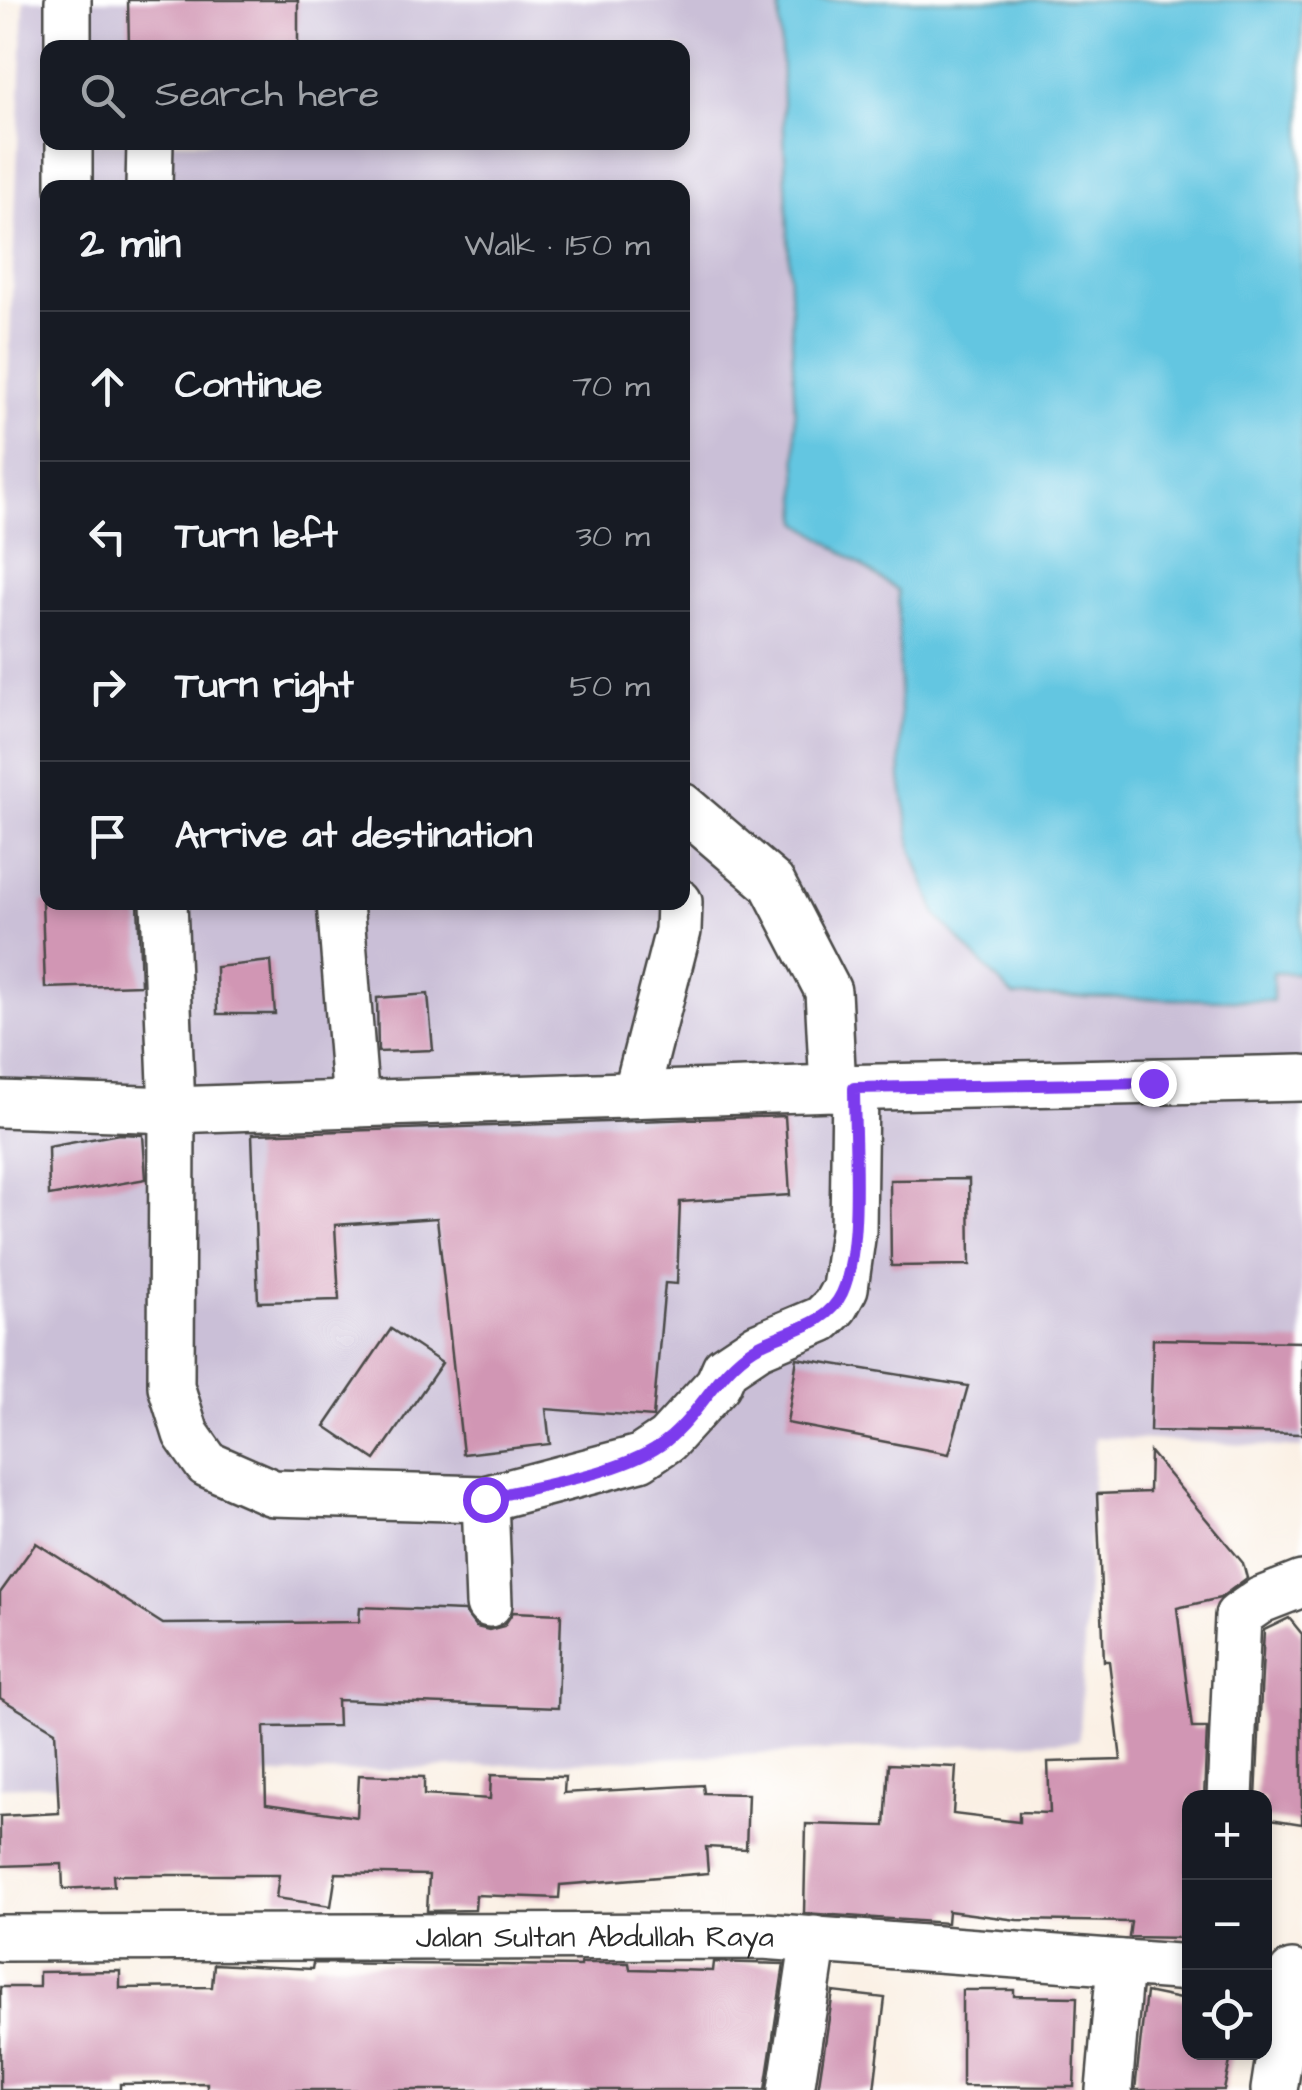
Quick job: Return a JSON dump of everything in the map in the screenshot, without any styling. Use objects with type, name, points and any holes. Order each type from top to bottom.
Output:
[{"type":"street","points":[[68,0],[68,40]]},
{"type":"street","points":[[69,150],[69,180]]},
{"type":"street","points":[[149,180],[150,150]]},
{"type":"street","points":[[164,910],[172,1110],[171,1386],[186,1434],[208,1464],[272,1493],[485,1499],[640,1458],[667,1440],[718,1384],[724,1368],[758,1346],[822,1319],[836,1306],[845,1288],[853,1231],[844,1088],[828,992],[772,884],[690,813]]},
{"type":"street","points":[[341,910],[356,1104]]},
{"type":"street","points":[[636,1094],[666,988],[679,910]]},
{"type":"street","points":[[0,1104],[172,1110],[1302,1078]]},
{"type":"street","points":[[485,1499],[489,1604]]},
{"type":"street","points":[[1230,1790],[1238,1616],[1261,1600],[1302,1584]]},
{"type":"street","name":"Jalan Sultan Abdullah Raya","points":[[0,1938],[587,1935],[814,1939],[1182,1967]]},
{"type":"street","points":[[791,2090],[814,1939]]},
{"type":"street","points":[[1109,2090],[1120,1963]]},
{"type":"street","points":[[1274,2090],[1286,1972]]},
{"type":"shaded area","points":[[24,0],[779,0],[799,522],[898,590],[901,779],[1273,1000],[1273,972],[1302,973],[1302,1448],[1095,1437],[1079,1740],[0,1787],[0,585]]},
{"type":"water","points":[[779,0],[1302,0],[1302,973],[1273,973],[1273,1001],[1013,996],[937,916],[912,849],[901,779],[898,591],[799,522]]},
{"type":"building","points":[[128,0],[298,0],[298,40],[129,40]]},
{"type":"building","points":[[42,910],[138,910],[141,985],[45,988]]},
{"type":"building","points":[[271,961],[275,1014],[217,1014],[216,967]]},
{"type":"building","points":[[428,994],[433,1050],[378,1052],[377,998]]},
{"type":"building","points":[[785,1116],[790,1195],[680,1202],[677,1284],[665,1283],[653,1417],[546,1409],[550,1444],[463,1454],[437,1218],[335,1225],[339,1300],[258,1302],[252,1134]]},
{"type":"building","points":[[119,1134],[143,1135],[146,1179],[49,1196],[48,1147]]},
{"type":"building","points":[[969,1179],[970,1265],[891,1266],[890,1180]]},
{"type":"building","points":[[391,1329],[442,1363],[375,1460],[325,1426]]},
{"type":"building","points":[[1153,1339],[1302,1342],[1302,1434],[1150,1431]]},
{"type":"building","points":[[797,1358],[968,1386],[949,1454],[787,1423]]},
{"type":"building","points":[[1150,1452],[1243,1563],[1247,1578],[1220,1598],[1177,1608],[1192,1728],[1207,1728],[1204,1790],[1182,1790],[1182,1938],[1129,1937],[1131,1922],[1017,1920],[948,1911],[947,1923],[804,1913],[806,1824],[885,1826],[889,1764],[956,1767],[953,1814],[1019,1822],[1019,1812],[1050,1813],[1048,1762],[1121,1760],[1109,1661],[1104,1661],[1097,1494],[1149,1492]]},
{"type":"building","points":[[36,1543],[163,1624],[359,1622],[360,1607],[464,1611],[476,1627],[489,1630],[504,1626],[513,1612],[561,1614],[558,1708],[337,1700],[338,1726],[264,1727],[266,1804],[357,1817],[359,1775],[424,1777],[424,1795],[490,1799],[491,1775],[565,1777],[564,1793],[703,1785],[704,1793],[748,1794],[746,1849],[706,1847],[708,1873],[560,1885],[559,1898],[476,1895],[475,1910],[427,1911],[429,1875],[336,1873],[331,1906],[276,1898],[279,1875],[113,1875],[114,1886],[63,1889],[62,1864],[0,1866],[0,1816],[59,1813],[55,1731],[0,1698],[0,1593]]},
{"type":"building","points":[[1289,1618],[1302,1634],[1302,1824],[1272,1819],[1272,1790],[1256,1790],[1264,1630]]},
{"type":"building","points":[[714,1962],[784,1964],[765,2090],[207,2090],[207,2083],[120,2084],[120,2090],[0,2090],[0,1987],[39,1987],[39,1972],[120,1971],[120,1988],[212,1987],[214,1964],[312,1969],[313,1963],[629,1963],[630,1969],[713,1971]]},
{"type":"building","points":[[962,1990],[1014,1990],[1014,1996],[1077,1997],[1074,2087],[962,2086]]},
{"type":"building","points":[[833,1992],[885,1998],[874,2090],[818,2090]]},
{"type":"building","points":[[1146,1992],[1182,1999],[1182,2060],[1230,2060],[1224,2090],[1135,2090]]},
{"type":"route","points":[[485,1499],[640,1458],[667,1440],[718,1384],[724,1368],[758,1346],[822,1319],[836,1306],[845,1288],[853,1231],[854,1088],[1153,1083]]}]
